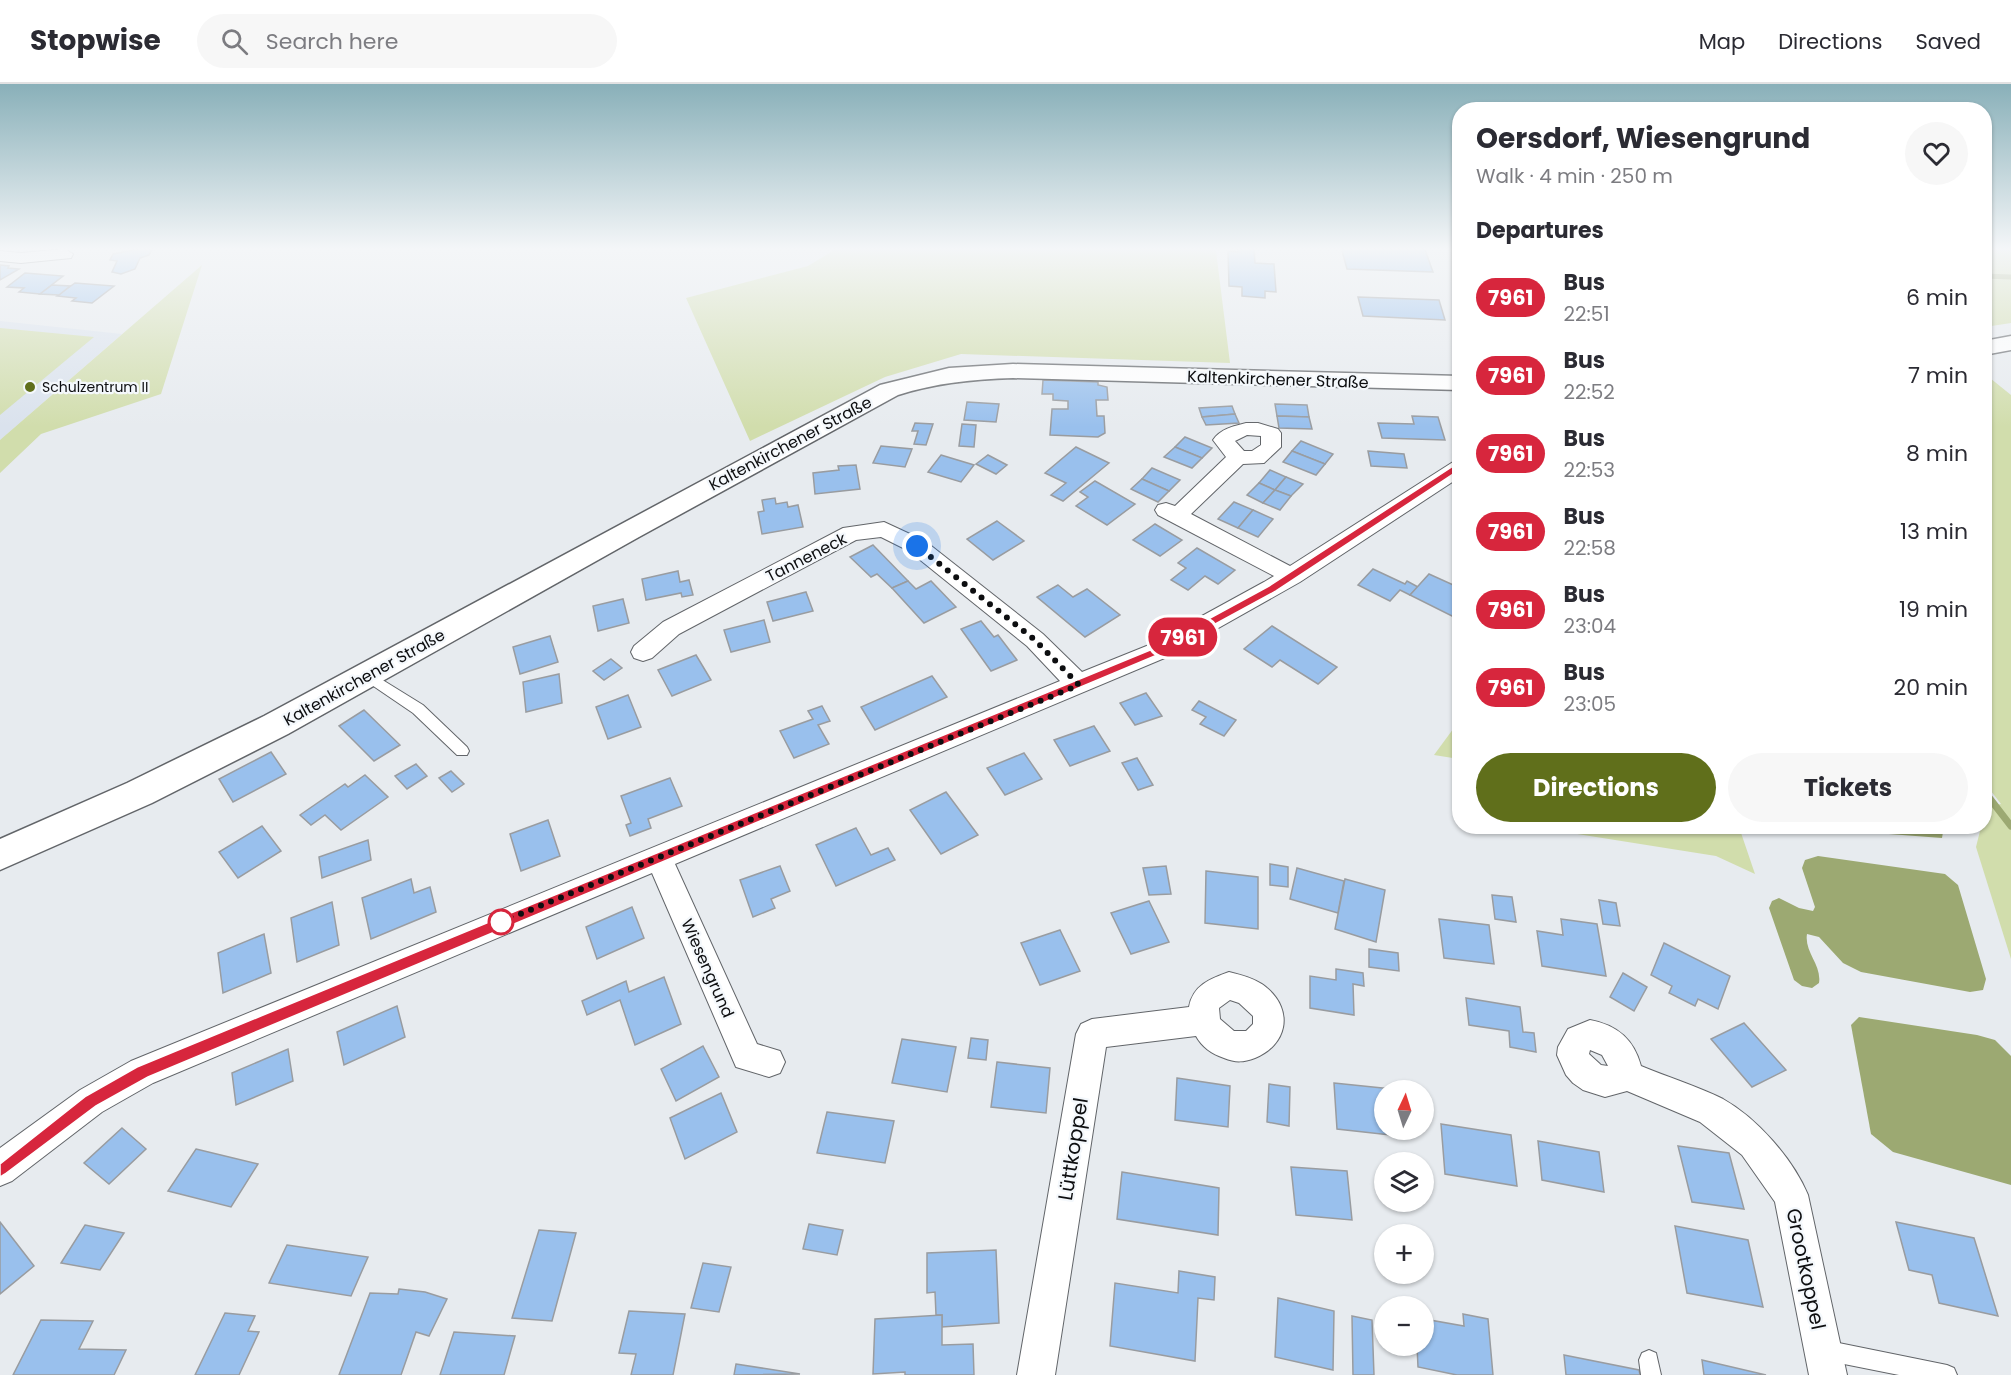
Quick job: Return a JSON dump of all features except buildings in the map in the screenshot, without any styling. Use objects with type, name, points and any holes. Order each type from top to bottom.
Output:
[{"type":"main road","points":[[1992,347],[2011,343]]},
{"type":"main road","name":"Kaltenkirchener Straße","points":[[0,855],[188,771],[368,676],[652,517],[889,390],[920,379],[960,372],[1012,371],[1452,383]]},
{"type":"street","points":[[1238,457],[1172,512],[1292,576]]},
{"type":"street","points":[[0,1169],[91,1101],[142,1072],[1158,651],[1292,576],[1452,472]]},
{"type":"street","name":"Tanneneck","points":[[643,652],[671,628],[851,533],[884,529],[917,546],[1035,640],[1079,685]]},
{"type":"street","name":"Wiesengrund","points":[[659,858],[747,1056],[769,1062]]},
{"type":"street","name":"Lüttkoppel","points":[[1036,1375],[1092,1034],[1204,1020]]},
{"type":"street","name":"Grootkoppel","points":[[1623,1074],[1712,1111],[1754,1143],[1791,1196],[1825,1362]]},
{"type":"lane","points":[[368,676],[418,709],[462,751]]},
{"type":"lane","points":[[1825,1362],[1947,1375]]},
{"type":"shaded area","points":[[153,307],[189,307],[161,394],[41,434],[0,473],[0,440]]},
{"type":"shaded area","points":[[690,307],[1223,307],[1230,363],[961,354],[885,377],[750,441]]},
{"type":"shaded area","points":[[1992,307],[2011,307],[2011,323],[1992,326]]},
{"type":"shaded area","name":"Schulzentrum II","points":[[0,321],[122,334],[0,440]]},
{"type":"shaded area","points":[[0,328],[94,337],[0,415]]},
{"type":"shaded area","points":[[1992,380],[2011,395],[2011,959],[1976,847],[1979,834],[1992,834],[1992,806],[2001,804],[1992,792]]},
{"type":"shaded area","points":[[1452,731],[1452,758],[1434,755]]},
{"type":"shaded area","points":[[1577,834],[1741,834],[1755,874],[1716,856]]},
{"type":"shaded area","points":[[1889,834],[1943,834],[1942,838]]},
{"type":"shaded area","points":[[1818,856],[1945,874],[1958,885],[1986,979],[1983,990],[1970,992],[1861,972],[1843,963],[1819,937],[1807,934],[1808,947],[1818,970],[1819,983],[1812,988],[1802,986],[1794,980],[1769,908],[1772,901],[1779,898],[1799,908],[1813,911],[1815,907],[1802,868],[1805,860]]},
{"type":"shaded area","points":[[1859,1017],[1977,1035],[1995,1040],[2011,1056],[2011,1185],[1893,1152],[1871,1134],[1851,1025]]},
{"type":"waterway","points":[[1992,801],[2011,826]]},
{"type":"bus line","name":"7961","points":[[0,1169],[91,1101],[142,1072],[1158,651],[1272,588],[1452,472]]},
{"type":"place","name":"Schulzentrum II","points":[[30,387]]},
{"type":"route","points":[[501,922],[1079,685],[1035,640],[917,546]]}]
